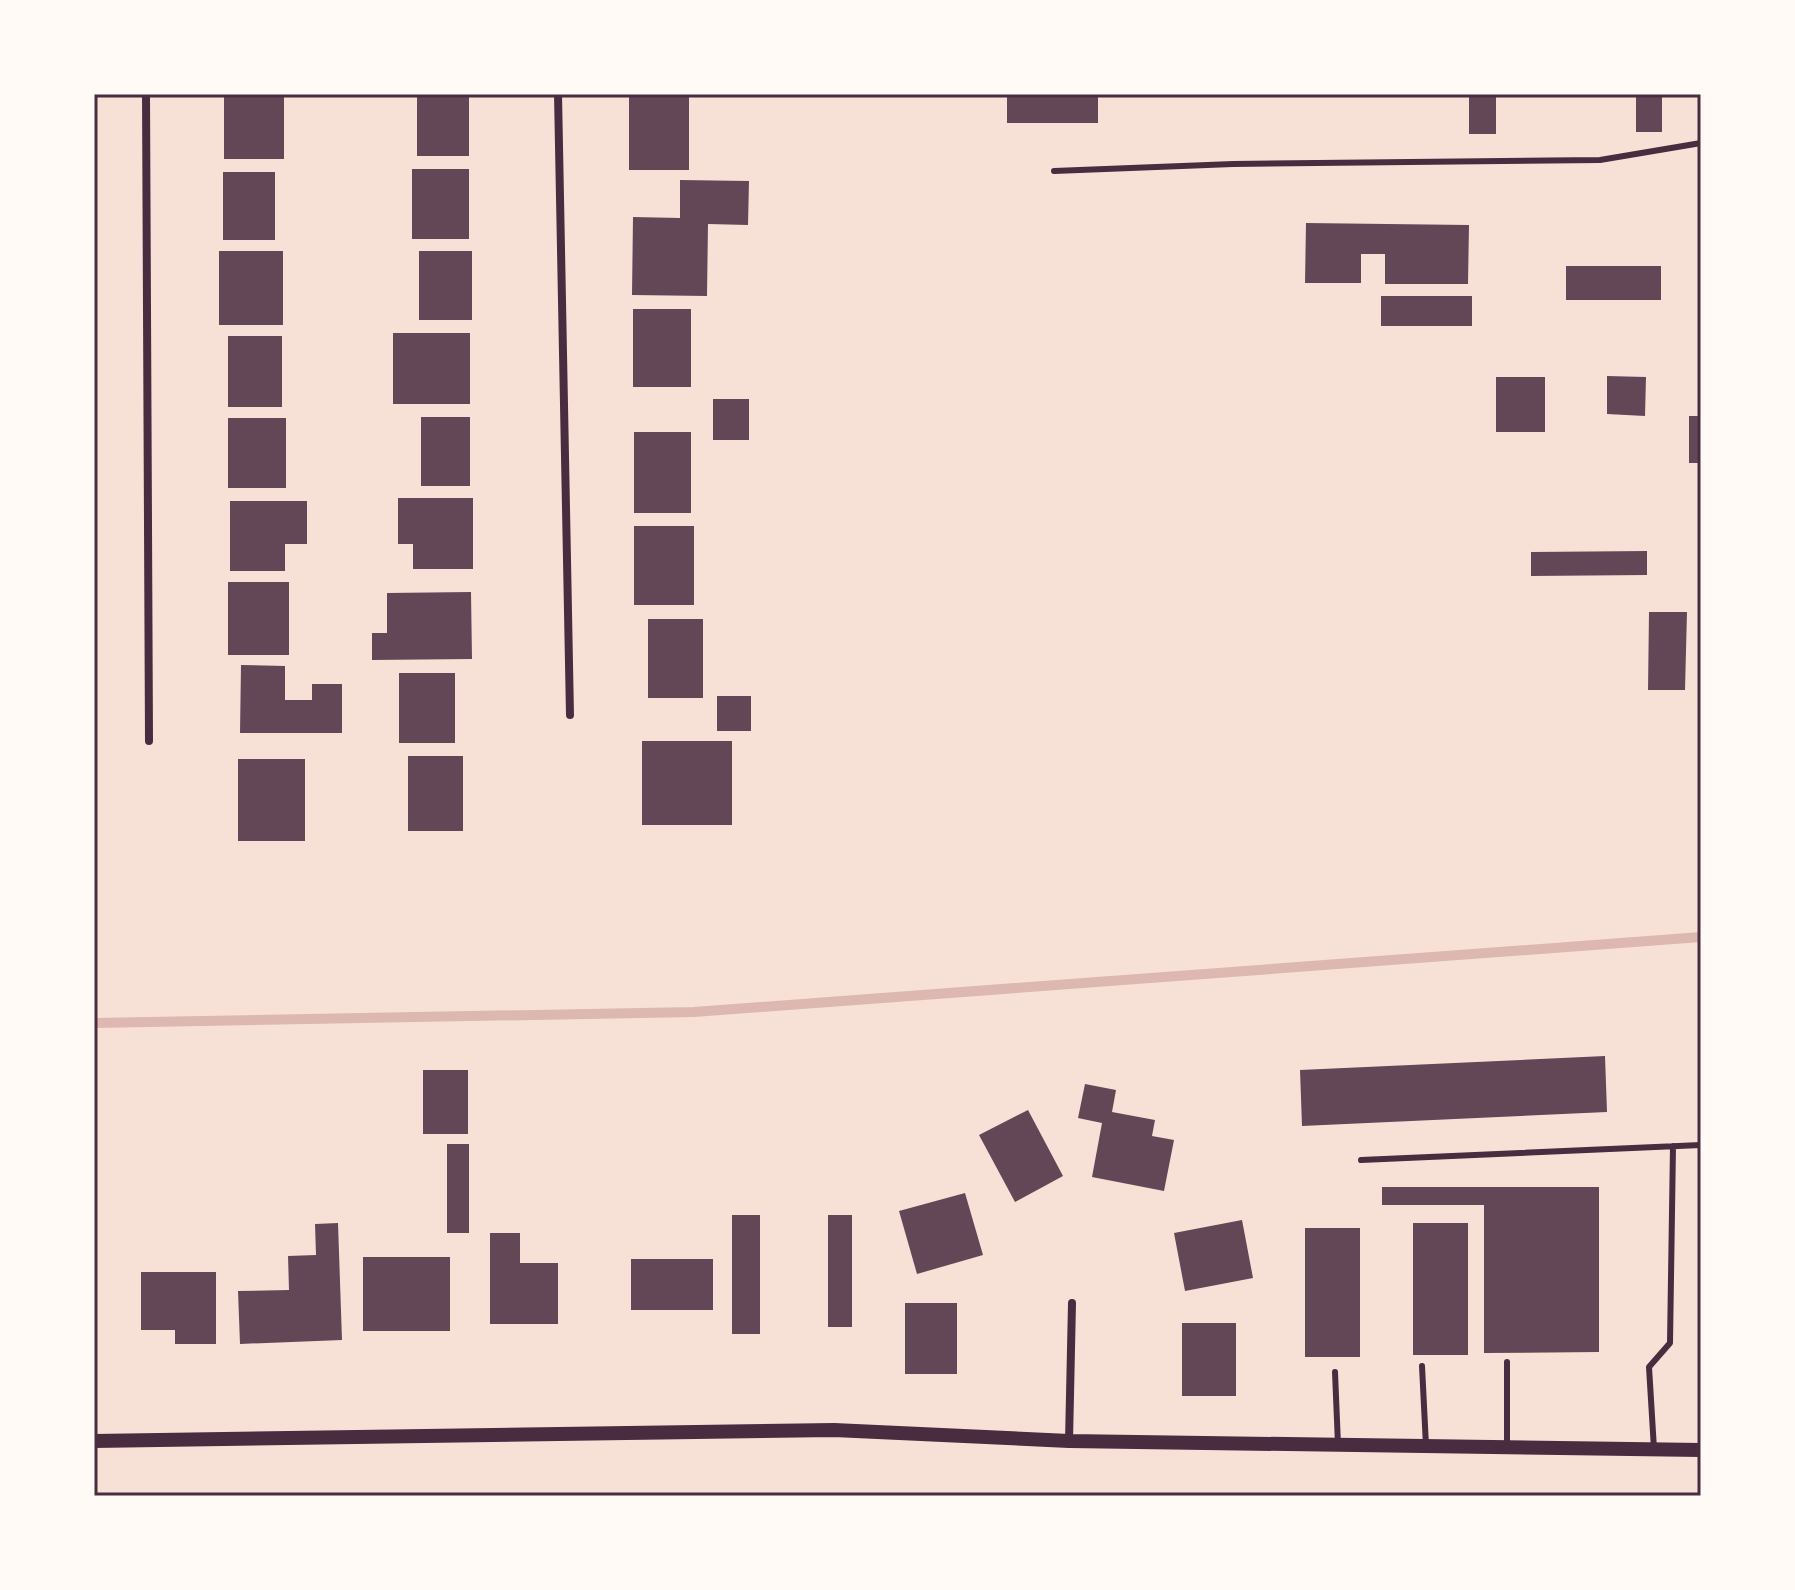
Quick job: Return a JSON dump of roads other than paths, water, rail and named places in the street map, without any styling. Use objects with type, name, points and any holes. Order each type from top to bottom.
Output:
[{"type":"street","points":[[146,94],[149,741]]},
{"type":"street","points":[[558,94],[570,715]]},
{"type":"street","points":[[1069,1441],[1072,1303]]},
{"type":"street","points":[[94,1441],[834,1430],[1069,1441],[1701,1450]]},
{"type":"lane","points":[[1054,171],[1233,164],[1600,160],[1701,143]]},
{"type":"lane","points":[[1361,1160],[1701,1145]]},
{"type":"lane","points":[[1654,1449],[1649,1367],[1670,1343],[1673,1146]]},
{"type":"lane","points":[[1507,1362],[1507,1446]]},
{"type":"lane","points":[[1422,1366],[1426,1446]]},
{"type":"lane","points":[[1335,1372],[1338,1445]]},
{"type":"waterway","points":[[94,1023],[694,1012],[1701,937]]}]
